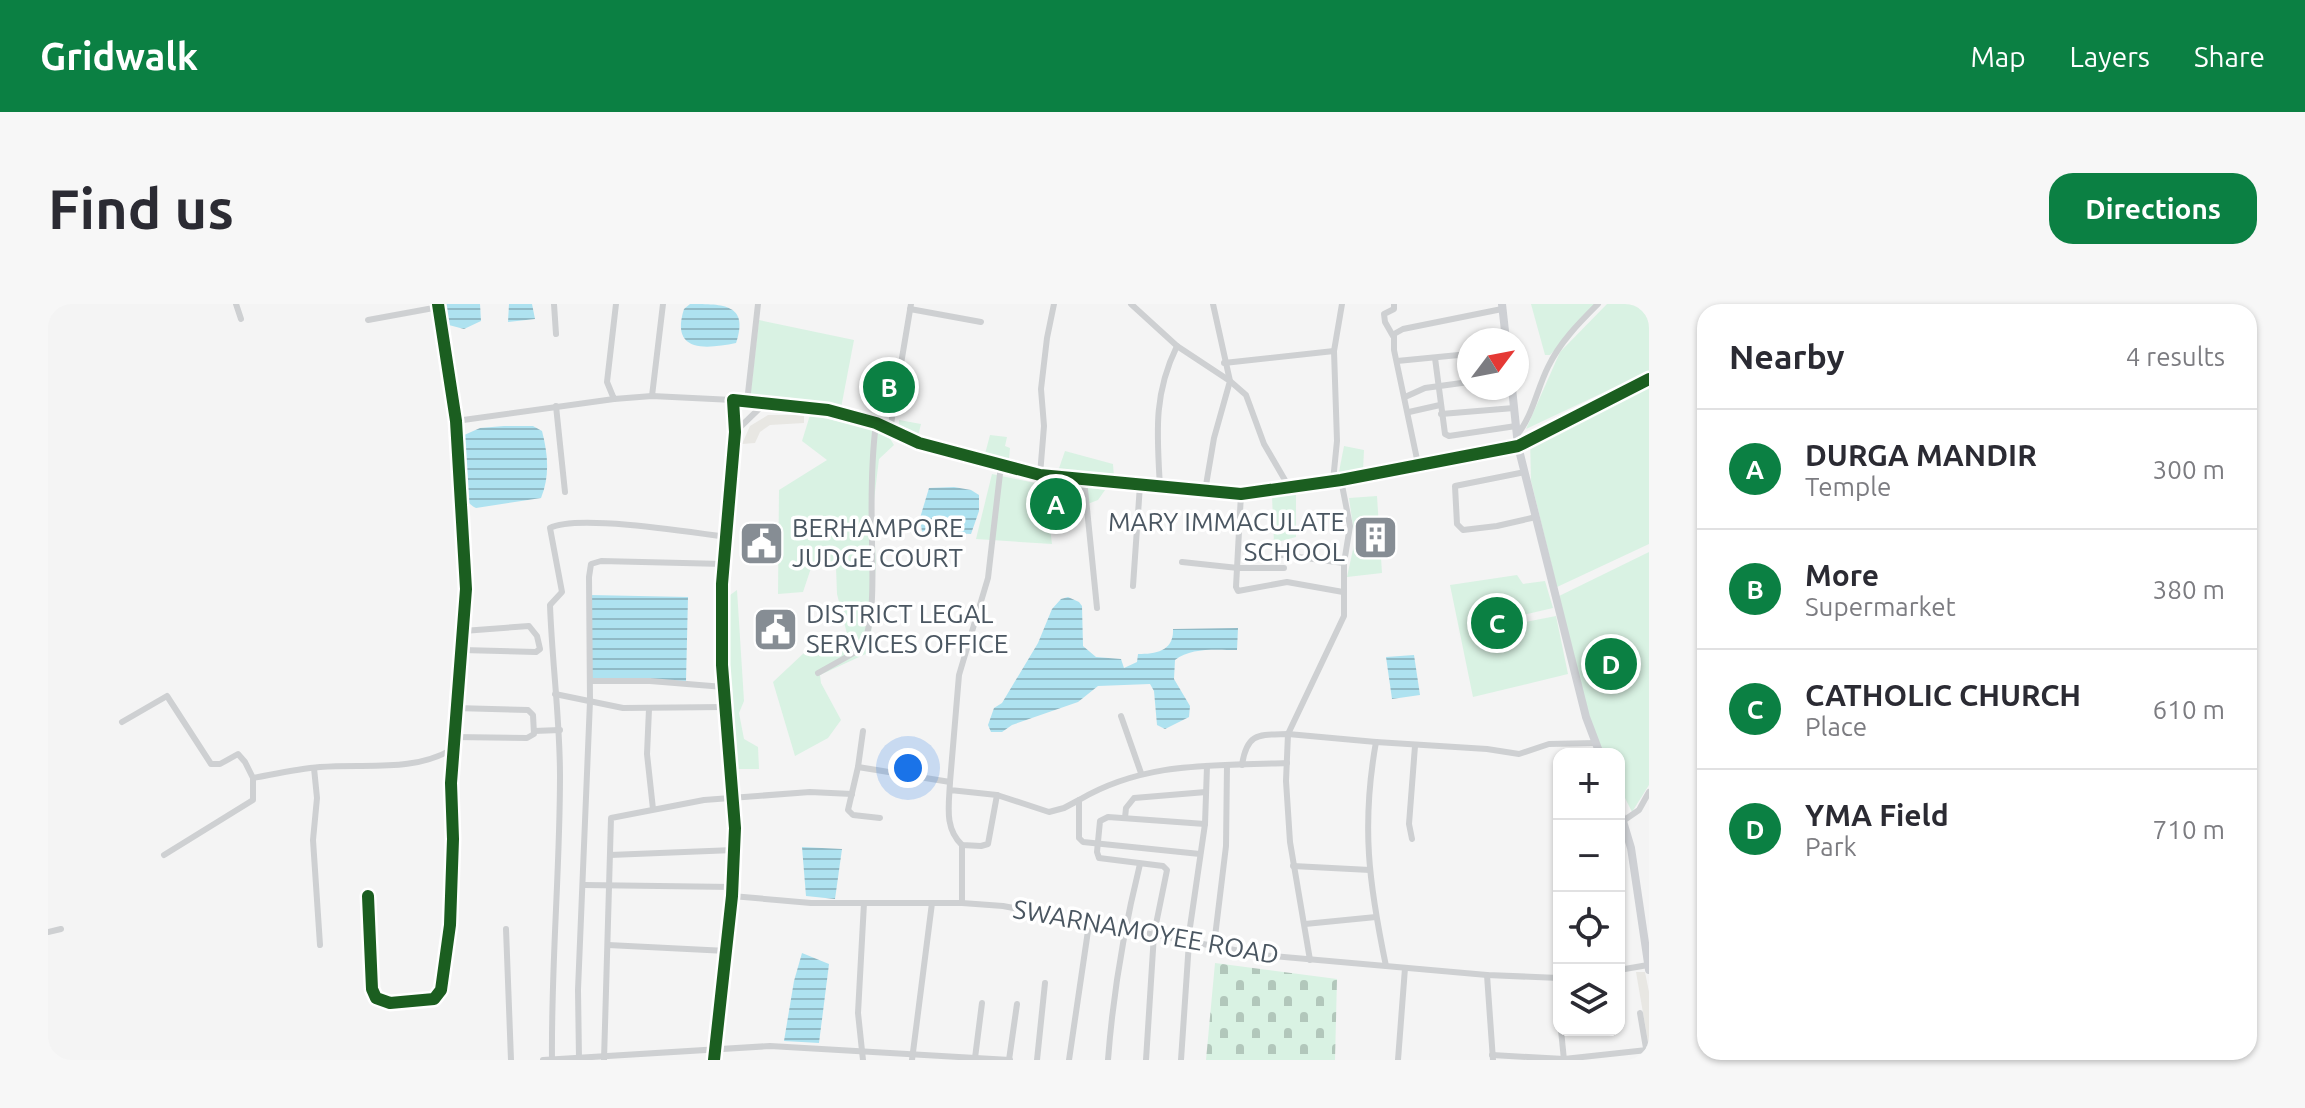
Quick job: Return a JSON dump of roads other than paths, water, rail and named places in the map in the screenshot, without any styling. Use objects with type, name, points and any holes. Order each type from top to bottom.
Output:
[{"type":"street","points":[[236,304],[241,319]]},
{"type":"street","points":[[554,304],[556,334]]},
{"type":"street","points":[[601,400],[607,382],[616,304]]},
{"type":"street","points":[[652,396],[663,304]]},
{"type":"street","points":[[747,402],[758,304]]},
{"type":"street","points":[[1040,475],[1044,426],[1041,389],[1054,304]]},
{"type":"street","points":[[1131,304],[1177,346],[1246,395],[1264,444],[1289,487]]},
{"type":"street","points":[[1141,314],[1147,304]]},
{"type":"street","points":[[1205,491],[1214,438],[1230,381],[1213,304]]},
{"type":"street","points":[[1310,960],[1293,866],[1288,734],[1342,623],[1345,606],[1344,563],[1350,526],[1337,480],[1334,351],[1342,304]]},
{"type":"street","points":[[1394,304],[1394,309],[1384,314],[1385,322],[1393,336],[1418,464]]},
{"type":"street","points":[[1435,358],[1444,432],[1449,436],[1516,430],[1525,425],[1547,367],[1557,351],[1573,328],[1598,304]]},
{"type":"street","points":[[368,320],[438,306],[456,421],[464,540],[463,631],[451,783],[450,925],[441,990],[434,999],[390,1003],[376,998],[372,989],[368,896]]},
{"type":"street","points":[[890,430],[911,307],[981,322]]},
{"type":"street","points":[[1393,336],[1403,329],[1502,307],[1505,328]]},
{"type":"street","points":[[1160,487],[1156,432],[1158,400],[1164,373],[1177,346]]},
{"type":"street","points":[[1224,363],[1334,351]]},
{"type":"street","points":[[1397,361],[1457,355]]},
{"type":"street","points":[[456,421],[601,400],[652,396],[733,400],[828,410],[876,423],[919,443],[1040,475],[1241,494],[1337,480],[1518,446],[1649,379]]},
{"type":"street","points":[[607,382],[614,399]]},
{"type":"street","points":[[1405,397],[1417,390],[1457,384]]},
{"type":"street","points":[[714,1060],[733,887],[722,584],[735,432],[733,400]]},
{"type":"street","points":[[1513,400],[1518,446],[1586,717],[1598,748]]},
{"type":"street","points":[[735,432],[763,405]]},
{"type":"street","points":[[1409,412],[1440,405]]},
{"type":"street","points":[[556,406],[565,492]]},
{"type":"street","points":[[1441,414],[1514,408]]},
{"type":"street","points":[[818,673],[861,649],[867,634],[873,576],[871,464],[876,423]]},
{"type":"street","points":[[962,903],[962,845],[950,831],[950,786],[959,675],[988,578],[1001,465]]},
{"type":"street","points":[[1525,472],[1455,486],[1457,524],[1463,530],[1536,517]]},
{"type":"street","points":[[1084,479],[1097,608]]},
{"type":"street","points":[[1133,586],[1140,485]]},
{"type":"street","points":[[1241,494],[1238,591],[1287,582],[1343,592]]},
{"type":"street","points":[[552,1059],[551,976],[560,730],[550,605],[562,592],[550,527],[561,523],[623,525],[726,537]]},
{"type":"street","points":[[1275,554],[1344,563]]},
{"type":"street","points":[[579,1059],[578,990],[590,701],[589,577],[593,562],[724,564]]},
{"type":"street","points":[[1182,562],[1238,568],[1284,568]]},
{"type":"street","points":[[462,650],[511,653],[536,652],[540,649],[537,636],[529,626],[463,631]]},
{"type":"street","points":[[590,681],[650,681],[724,687]]},
{"type":"street","points":[[555,694],[611,706],[649,709],[725,707]]},
{"type":"street","points":[[122,722],[167,696],[211,764],[220,764],[238,754],[253,778],[253,800],[164,855]]},
{"type":"street","points":[[454,737],[527,738],[533,736],[534,731],[533,715],[528,710],[455,708]]},
{"type":"street","points":[[649,709],[647,754],[653,809]]},
{"type":"street","points":[[1121,716],[1141,773]]},
{"type":"street","points":[[534,731],[560,730]]},
{"type":"street","points":[[863,731],[848,810],[850,814],[880,818]]},
{"type":"street","points":[[1242,765],[1251,739],[1265,735],[1288,734],[1519,754],[1549,744],[1596,743]]},
{"type":"street","points":[[1376,742],[1366,828],[1376,917],[1386,966]]},
{"type":"street","points":[[1412,839],[1409,824],[1415,746]]},
{"type":"street","points":[[253,778],[314,768],[407,766],[432,760],[453,749]]},
{"type":"street","points":[[858,767],[997,795],[1049,812],[1141,773],[1207,766],[1287,763]]},
{"type":"street","points":[[1214,945],[1226,846],[1227,765]]},
{"type":"street","points":[[1181,1060],[1190,941],[1205,824],[1207,766]]},
{"type":"street","points":[[314,768],[317,798],[313,840],[320,945]]},
{"type":"street","points":[[604,1058],[611,818],[704,800],[810,792],[852,794]]},
{"type":"street","points":[[1125,818],[1126,808],[1134,798],[1206,792]]},
{"type":"street","points":[[1624,820],[1639,810],[1649,792]]},
{"type":"street","points":[[962,845],[988,844],[997,795]]},
{"type":"street","points":[[1079,800],[1079,838],[1083,842],[1200,854]]},
{"type":"street","points":[[1146,1060],[1154,934],[1166,868],[1101,860],[1097,854],[1097,844],[1102,818],[1205,824]]},
{"type":"street","points":[[1625,828],[1631,848],[1648,968],[1625,970]]},
{"type":"street","points":[[610,855],[734,850]]},
{"type":"street","points":[[1108,1060],[1112,1005],[1124,930],[1140,864]]},
{"type":"street","points":[[1293,866],[1370,870]]},
{"type":"street","points":[[584,885],[733,887]]},
{"type":"street","name":"SWARNAMOYEE ROAD","points":[[732,896],[811,903],[1003,906],[1261,955],[1553,978]]},
{"type":"street","points":[[863,1057],[858,1013],[864,903]]},
{"type":"street","points":[[913,1057],[932,903]]},
{"type":"street","points":[[1640,913],[1649,908]]},
{"type":"street","points":[[1305,924],[1376,917]]},
{"type":"street","points":[[1069,1060],[1089,924]]},
{"type":"street","points":[[48,932],[61,929]]},
{"type":"street","points":[[506,929],[511,1060]]},
{"type":"street","points":[[608,945],[727,951]]},
{"type":"street","points":[[1398,1060],[1405,968]]},
{"type":"street","points":[[1487,975],[1493,1058],[1564,1059],[1647,1050]]},
{"type":"street","points":[[1037,1060],[1045,983]]},
{"type":"street","points":[[975,1058],[982,1003]]},
{"type":"street","points":[[543,1060],[770,1046],[863,1057],[880,1051],[913,1057],[1009,1060],[1017,1004]]},
{"type":"street","points":[[1640,1013],[1648,1060]]},
{"type":"street","points":[[1562,1036],[1564,1059]]},
{"type":"water","points":[[441,304],[480,304],[481,321],[464,329],[445,324]]},
{"type":"water","points":[[509,304],[532,304],[535,319],[508,322]]},
{"type":"water","points":[[690,304],[731,309],[739,320],[736,343],[703,346],[686,341],[681,323],[684,309]]},
{"type":"water","points":[[533,426],[542,431],[547,465],[544,490],[541,498],[476,508],[463,495],[458,476],[462,436],[480,428]]},
{"type":"water","points":[[954,487],[979,495],[979,511],[971,534],[922,532],[920,518],[929,488]]},
{"type":"water","points":[[590,595],[688,597],[686,681],[591,682]]},
{"type":"water","points":[[1068,597],[1082,606],[1083,646],[1096,657],[1121,659],[1124,668],[1137,662],[1138,654],[1157,652],[1167,647],[1173,629],[1238,628],[1237,650],[1196,651],[1175,660],[1174,679],[1190,706],[1189,717],[1165,729],[1157,725],[1154,691],[1150,684],[1098,686],[1078,702],[1012,725],[1002,732],[991,732],[988,725],[994,708],[1002,703],[1038,643],[1052,609],[1061,599]]},
{"type":"water","points":[[1414,655],[1420,695],[1392,699],[1386,657]]},
{"type":"water","points":[[802,847],[842,849],[835,899],[806,896]]},
{"type":"water","points":[[802,953],[829,964],[819,1043],[784,1041]]},
{"type":"place","name":"More","points":[[889,387]]},
{"type":"place","name":"DURGA MANDIR","points":[[1056,504]]},
{"type":"place","name":"MARY IMMACULATE SCHOOL","points":[[1376,537]]},
{"type":"place","name":"BERHAMPORE JUDGE COURT","points":[[761,543]]},
{"type":"place","name":"CATHOLIC CHURCH","points":[[1497,623]]},
{"type":"place","name":"DISTRICT LEGAL SERVICES OFFICE","points":[[775,629]]},
{"type":"place","name":"YMA Field","points":[[1611,664]]}]
